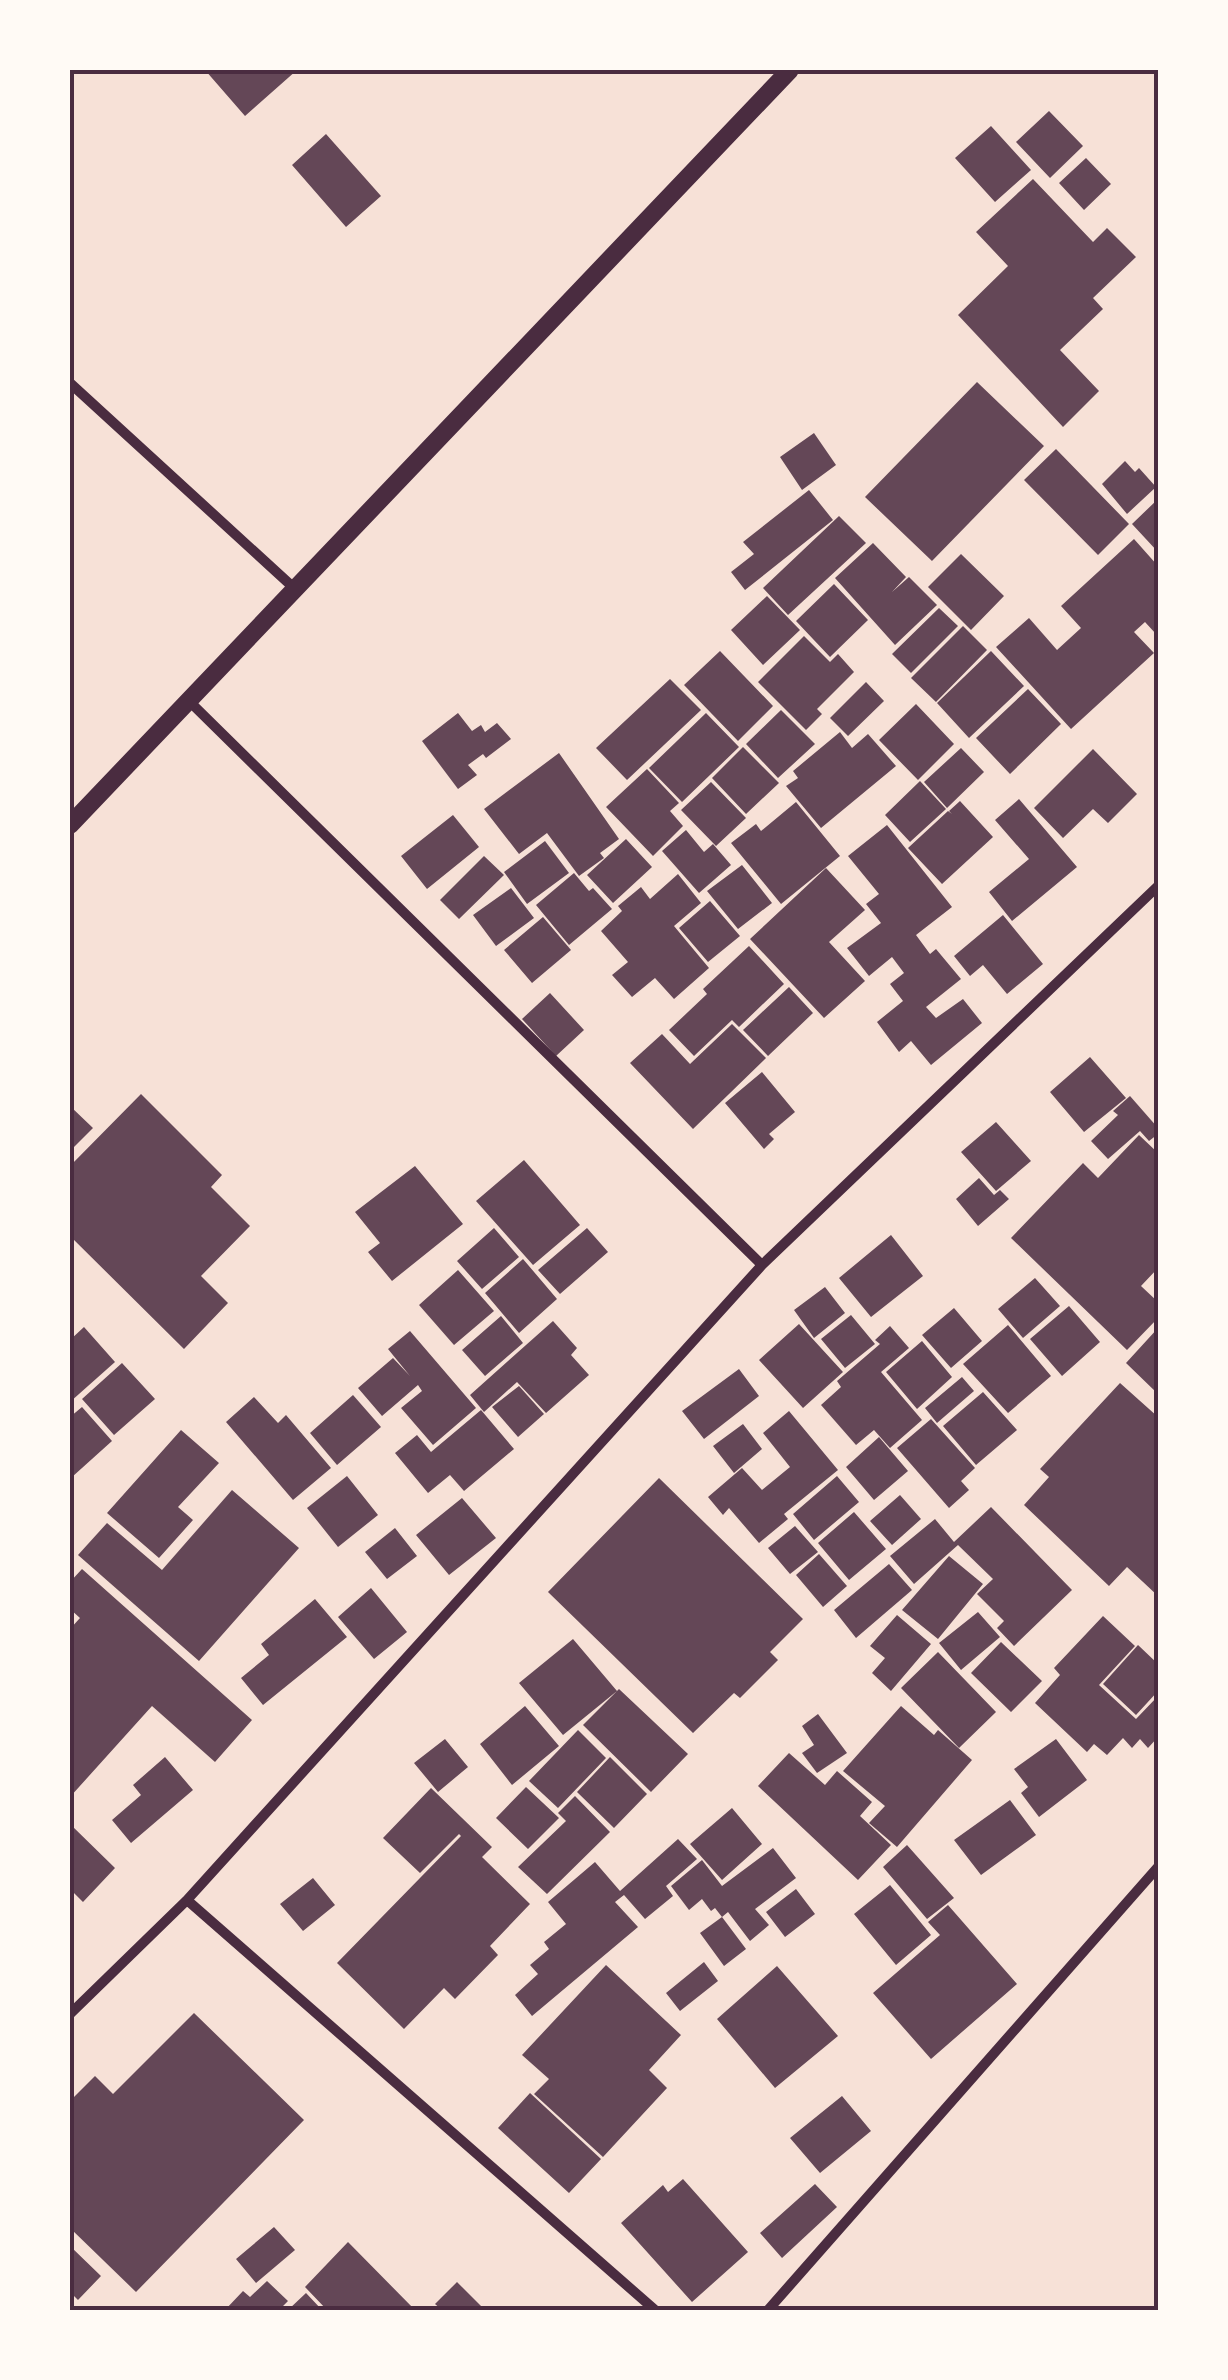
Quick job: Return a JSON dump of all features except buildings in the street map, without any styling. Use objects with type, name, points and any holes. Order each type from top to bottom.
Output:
[{"type":"street","points":[[70,826],[790,70]]},
{"type":"street","points":[[70,383],[294,588]]},
{"type":"street","points":[[188,701],[762,1265]]},
{"type":"street","points":[[70,2014],[187,1900],[762,1265],[1158,886]]},
{"type":"street","points":[[768,2310],[1158,1866]]},
{"type":"street","points":[[187,1900],[655,2310]]}]
